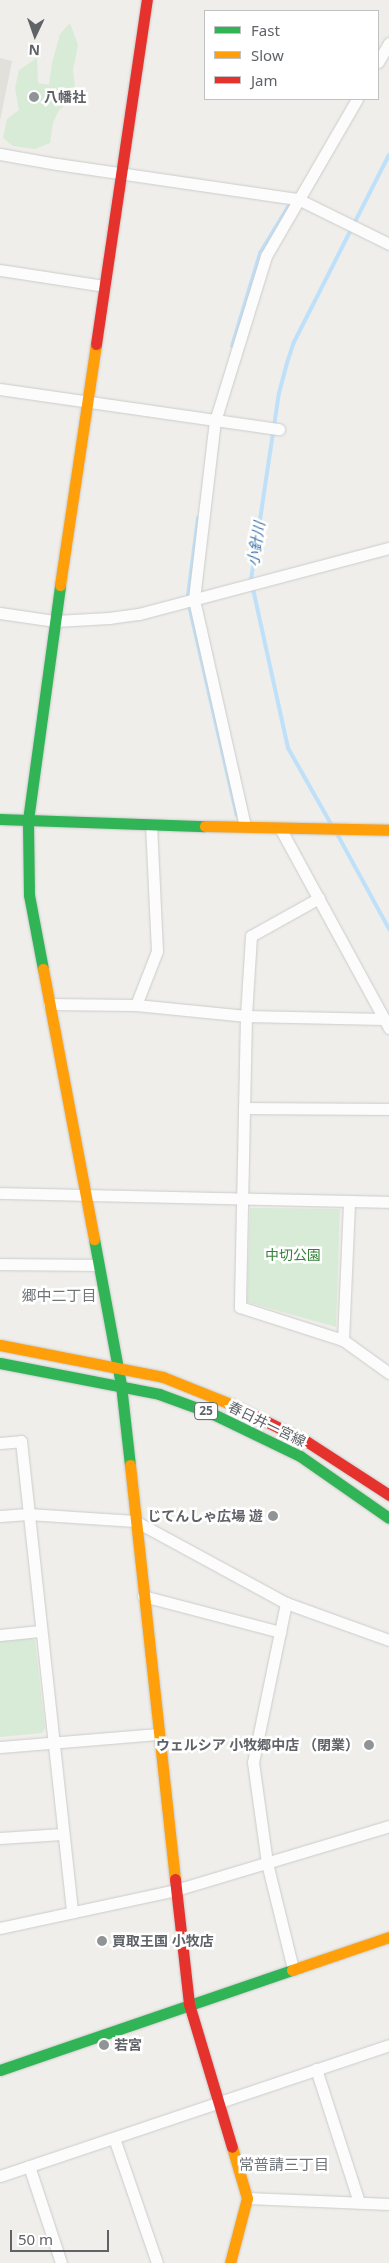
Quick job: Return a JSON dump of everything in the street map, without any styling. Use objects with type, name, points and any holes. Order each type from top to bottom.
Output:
[{"type":"street","points":[[147,0],[54,620],[28,820],[30,896],[121,1385],[189,2004],[247,2198],[230,2263]]},
{"type":"street","points":[[379,60],[389,43]]},
{"type":"street","points":[[245,826],[194,599],[215,421],[266,256],[356,100]]},
{"type":"street","points":[[0,154],[298,199],[389,244]]},
{"type":"street","points":[[0,270],[105,286]]},
{"type":"street","points":[[0,389],[279,429]]},
{"type":"street","points":[[0,613],[54,620],[109,618],[139,614],[389,548]]},
{"type":"street","points":[[0,819],[151,825],[389,830]]},
{"type":"street","points":[[136,1005],[157,951],[151,825]]},
{"type":"street","points":[[280,828],[386,1024]]},
{"type":"street","points":[[319,898],[251,936],[246,1016],[240,1307],[343,1340],[389,1373]]},
{"type":"street","points":[[49,1004],[136,1005],[246,1016],[386,1024]]},
{"type":"street","points":[[244,1108],[389,1109]]},
{"type":"street","points":[[0,1193],[389,1202]]},
{"type":"street","points":[[343,1340],[349,1201]]},
{"type":"street","points":[[0,1264],[98,1265]]},
{"type":"street","name":"春日井一宮線","points":[[0,1345],[163,1377],[222,1400],[306,1441],[389,1495]]},
{"type":"street","name":"春日井一宮線","points":[[0,1363],[121,1385],[158,1394],[211,1413],[300,1456],[389,1518]]},
{"type":"street","points":[[0,1444],[21,1442],[52,1743],[72,1912]]},
{"type":"street","points":[[0,1516],[28,1514],[135,1522],[286,1602],[389,1640]]},
{"type":"street","points":[[143,1596],[280,1632]]},
{"type":"street","points":[[286,1602],[253,1762],[266,1863],[293,1969]]},
{"type":"street","points":[[0,1635],[40,1631]]},
{"type":"street","points":[[0,1747],[158,1734]]},
{"type":"street","points":[[0,1928],[176,1890],[389,1826]]},
{"type":"street","points":[[0,1838],[62,1834]]},
{"type":"street","points":[[0,2070],[389,1936]]},
{"type":"street","points":[[0,2176],[389,2045]]},
{"type":"street","points":[[316,2069],[359,2202]]},
{"type":"street","points":[[114,2138],[157,2263]]},
{"type":"street","points":[[29,2166],[61,2263]]},
{"type":"street","points":[[247,2198],[389,2204]]},
{"type":"shaded area","points":[[0,58],[12,61],[0,121]]},
{"type":"green space","name":"八幡社","points":[[70,23],[78,45],[73,70],[76,96],[59,110],[53,123],[50,143],[35,149],[13,146],[3,138],[7,119],[19,110],[15,88],[19,70],[37,58],[38,83],[49,85],[52,63],[60,34]]},
{"type":"green space","name":"中切公園","points":[[250,1208],[340,1209],[336,1327],[247,1302]]},
{"type":"green space","points":[[31,1637],[35,1641],[45,1728],[42,1733],[0,1737],[0,1639]]},
{"type":"waterway","name":"小針川","points":[[331,824],[288,748],[251,580],[279,393],[287,363],[294,342],[389,155]]},
{"type":"waterway","points":[[232,346],[260,253],[291,202]]},
{"type":"waterway","points":[[188,595],[198,518]]},
{"type":"waterway","points":[[189,605],[237,816]]},
{"type":"waterway","name":"小針川","points":[[336,832],[389,929]]},
{"type":"traffic: fast","points":[[43,969],[29,895],[28,820],[60,585]]},
{"type":"traffic: fast","points":[[0,819],[205,826]]},
{"type":"traffic: fast","points":[[94,1239],[121,1385],[130,1465]]},
{"type":"traffic: fast","points":[[0,1363],[159,1394],[211,1413],[300,1456],[389,1518]]},
{"type":"traffic: fast","points":[[0,2070],[292,1970]]},
{"type":"traffic: slow","points":[[60,585],[96,344]]},
{"type":"traffic: slow","points":[[205,826],[389,830]]},
{"type":"traffic: slow","points":[[43,969],[94,1239]]},
{"type":"traffic: slow","points":[[0,1345],[163,1377],[233,1405]]},
{"type":"traffic: slow","points":[[130,1465],[175,1879]]},
{"type":"traffic: slow","points":[[292,1970],[389,1937]]},
{"type":"traffic: slow","points":[[230,2263],[247,2198],[232,2147]]},
{"type":"traffic: jam","points":[[96,344],[147,0]]},
{"type":"traffic: jam","points":[[233,1405],[306,1441],[389,1495]]},
{"type":"traffic: jam","points":[[175,1879],[189,2004],[232,2147]]},
{"type":"place","name":"八幡社","points":[[34,97]]},
{"type":"place","name":"じてんしゃ広場 遊","points":[[273,1516]]},
{"type":"place","name":"ウェルシア 小牧郷中店 （閉業）","points":[[369,1745]]},
{"type":"place","name":"買取王国 小牧店","points":[[102,1941]]},
{"type":"place","name":"若宮","points":[[104,2045]]},
{"type":"district","name":"郷中二丁目","points":[[59,1296]]},
{"type":"district","name":"常普請三丁目","points":[[284,2165]]}]
